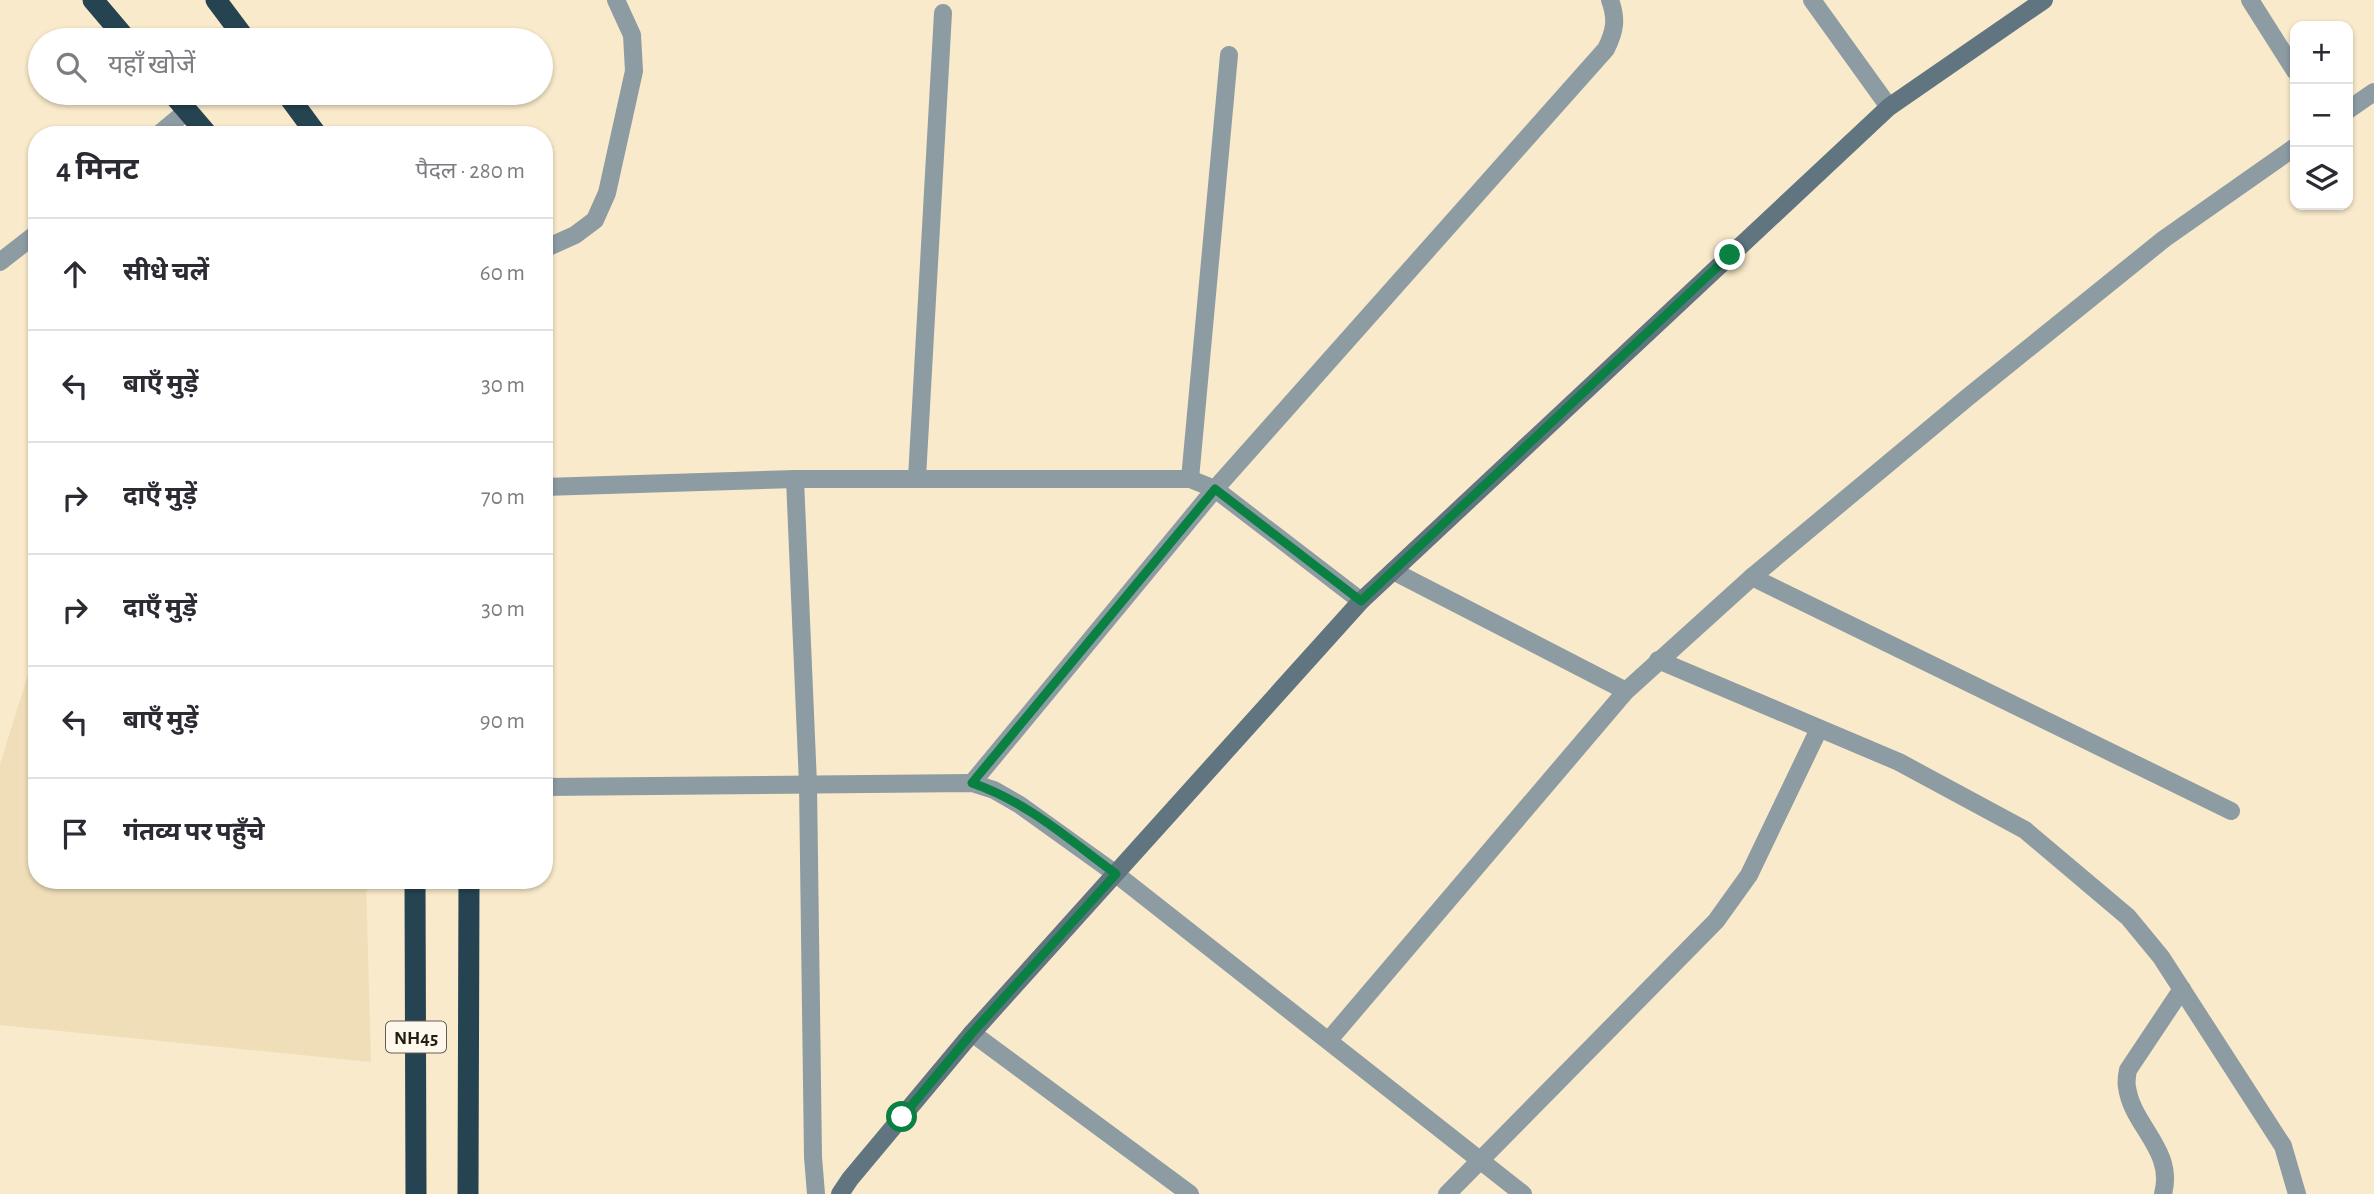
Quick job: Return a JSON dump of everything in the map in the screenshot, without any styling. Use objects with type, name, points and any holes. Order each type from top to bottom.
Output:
[{"type":"highway","points":[[93,0],[117,28]]},
{"type":"highway","points":[[216,0],[237,28]]},
{"type":"highway","points":[[183,105],[200,126]]},
{"type":"highway","points":[[295,105],[310,126]]},
{"type":"highway","name":"NH45","points":[[415,889],[416,1194]]},
{"type":"highway","name":"NH45","points":[[468,889],[468,1194]]},
{"type":"street","points":[[553,245],[575,235],[595,220],[607,193],[634,71],[632,35],[616,0]]},
{"type":"street","points":[[972,783],[1215,489],[1606,49],[1614,33],[1616,16],[1610,0]]},
{"type":"street","points":[[1812,0],[1889,107]]},
{"type":"street","points":[[840,1194],[849,1179],[972,1033],[1361,601],[1889,107],[2044,0]]},
{"type":"street","points":[[2250,0],[2290,63]]},
{"type":"street","points":[[917,478],[943,13]]},
{"type":"street","points":[[1190,479],[1229,54]]},
{"type":"street","points":[[2353,107],[2374,92]]},
{"type":"street","points":[[168,126],[187,110]]},
{"type":"street","points":[[1329,1040],[1626,691],[1658,660],[1752,577],[2164,239],[2290,151]]},
{"type":"street","points":[[0,262],[28,240]]},
{"type":"street","points":[[553,487],[795,479],[1190,479],[1215,489],[1361,601]]},
{"type":"street","points":[[795,479],[808,784],[813,1157],[817,1194]]},
{"type":"street","points":[[1393,571],[1626,691]]},
{"type":"street","points":[[1752,577],[2231,811]]},
{"type":"street","points":[[1658,660],[1899,762],[2025,830],[2128,917],[2161,957],[2283,1146],[2297,1194]]},
{"type":"street","points":[[1447,1194],[1716,921],[1749,875],[1819,729]]},
{"type":"street","points":[[553,788],[972,783],[994,790],[1020,805],[1116,874],[1523,1194]]},
{"type":"street","points":[[2163,1194],[2167,1180],[2162,1157],[2132,1102],[2127,1086],[2128,1070],[2182,989]]},
{"type":"street","points":[[972,1033],[1190,1194]]},
{"type":"shaded area","points":[[28,675],[28,889],[366,889],[371,1062],[0,1025],[0,764]]},
{"type":"route","points":[[902,1117],[972,1033],[1116,874],[1020,805],[994,790],[972,783],[1215,489],[1361,601],[1730,255]]}]
